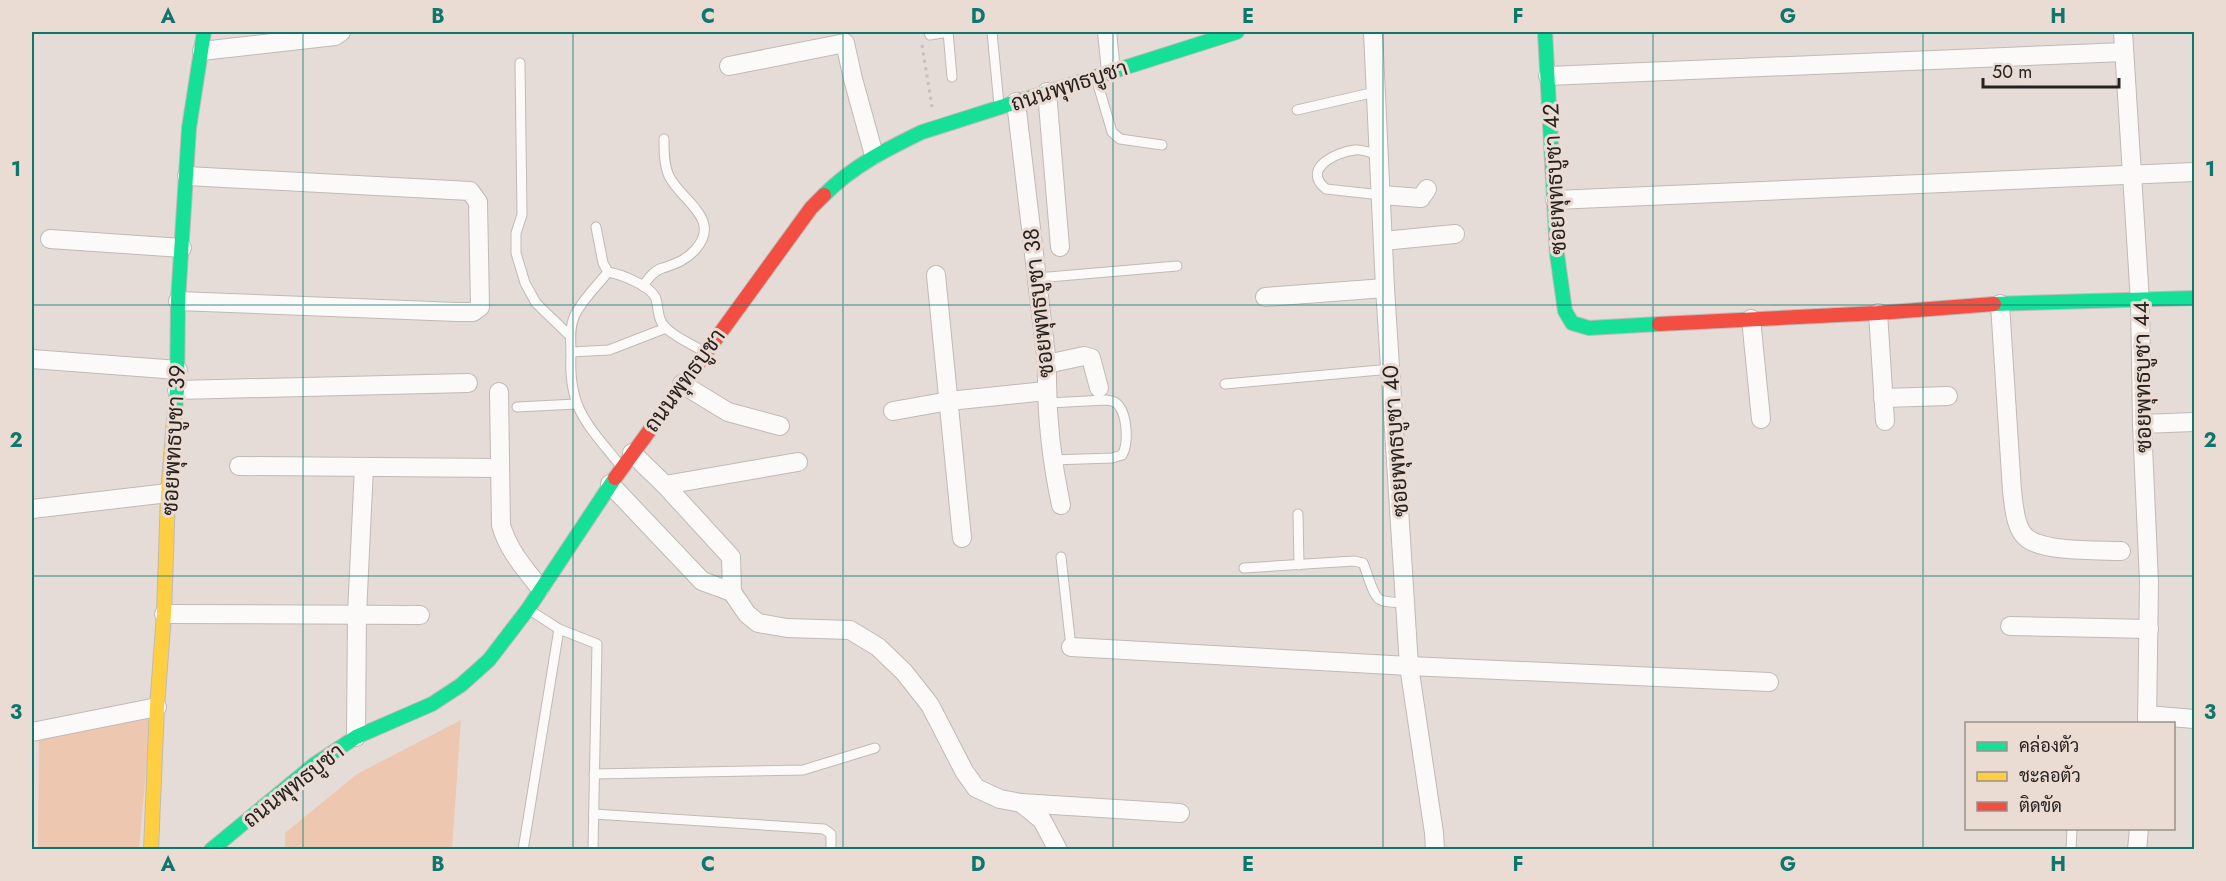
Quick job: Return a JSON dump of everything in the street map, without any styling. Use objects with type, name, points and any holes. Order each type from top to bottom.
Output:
[{"type":"street","name":"ซอยพุทธบูชา 39","points":[[151,849],[168,493],[178,370],[178,301],[189,128],[204,32]]},
{"type":"street","points":[[202,51],[335,36],[341,32]]},
{"type":"street","points":[[1103,73],[1107,32]]},
{"type":"street","name":"ถนนพุทธบูชา","points":[[211,849],[315,764],[356,737],[432,704],[461,685],[489,660],[528,609],[610,483],[705,352],[811,208],[838,181],[874,155],[936,127],[1047,92],[1209,36],[1236,32]]},
{"type":"street","name":"ซอยพุทธบูชา 40","points":[[1373,32],[1385,288],[1409,666],[1435,849]]},
{"type":"street","name":"ซอยพุทธบูชา 42","points":[[1545,32],[1556,200],[1557,254],[1565,310],[1572,323],[1589,328],[1751,319]]},
{"type":"street","name":"ซอยพุทธบูชา 44","points":[[2123,32],[2140,301],[2142,424],[2149,582],[2147,719]]},
{"type":"street","points":[[729,66],[844,37],[874,155]]},
{"type":"street","points":[[1548,76],[2124,52]]},
{"type":"street","points":[[1047,92],[1060,247]]},
{"type":"street","name":"ซอยพุทธบูชา 38","points":[[1007,104],[1037,278],[1047,364],[1052,460],[1062,505]]},
{"type":"street","points":[[1556,200],[2194,172]]},
{"type":"street","points":[[178,301],[458,312],[473,312],[480,307],[478,202],[470,191],[187,176]]},
{"type":"street","points":[[1381,195],[1421,198],[1427,189]]},
{"type":"street","points":[[1383,240],[1455,234]]},
{"type":"street","points":[[50,238],[182,248]]},
{"type":"street","points":[[936,275],[962,538]]},
{"type":"street","points":[[1265,297],[1385,288]]},
{"type":"street","points":[[1761,419],[1751,319],[2000,304],[2194,298]]},
{"type":"street","points":[[2000,304],[2012,491],[2021,530],[2028,539],[2050,547],[2121,551]]},
{"type":"street","points":[[1878,313],[1885,421]]},
{"type":"street","points":[[1047,364],[1084,356],[1091,358],[1099,388]]},
{"type":"street","points":[[32,359],[178,370]]},
{"type":"street","points":[[177,390],[468,382]]},
{"type":"street","points":[[682,384],[728,412],[780,426]]},
{"type":"street","points":[[499,392],[503,535],[517,559],[540,588]]},
{"type":"street","points":[[1883,398],[1948,396]]},
{"type":"street","points":[[893,411],[949,401],[1047,397]]},
{"type":"street","points":[[2142,424],[2194,422]]},
{"type":"street","points":[[627,460],[665,485],[730,557],[732,592],[747,614],[758,623],[787,628],[850,630],[878,647],[904,672],[930,705],[964,771],[976,788],[1000,799],[1022,804],[1179,813]]},
{"type":"street","points":[[665,485],[798,462]]},
{"type":"street","points":[[239,466],[500,468]]},
{"type":"street","points":[[356,737],[357,614],[364,467]]},
{"type":"street","points":[[610,483],[702,581],[732,592]]},
{"type":"street","points":[[32,509],[168,493]]},
{"type":"street","points":[[164,614],[420,615]]},
{"type":"street","points":[[2010,626],[2149,629]]},
{"type":"street","points":[[1071,647],[1409,666],[1769,682]]},
{"type":"street","points":[[32,732],[157,706]]},
{"type":"street","points":[[2147,719],[2194,719]]},
{"type":"street","points":[[1022,804],[1042,820],[1058,849]]},
{"type":"street","points":[[2137,849],[2139,830]]},
{"type":"lane","points":[[929,32],[930,34],[951,32],[952,77]]},
{"type":"lane","points":[[992,32],[1007,104]]},
{"type":"lane","points":[[520,63],[522,214],[516,233],[516,254],[525,283],[536,303],[569,334]]},
{"type":"lane","points":[[1103,73],[1112,132],[1120,139],[1162,145]]},
{"type":"lane","points":[[1297,110],[1375,92]]},
{"type":"lane","points":[[643,286],[653,273],[671,267],[696,250],[703,238],[705,226],[700,213],[677,190],[668,174],[664,156],[664,139]]},
{"type":"lane","points":[[1378,155],[1362,150],[1345,152],[1321,165],[1317,171],[1317,177],[1320,185],[1326,189],[1381,195]]},
{"type":"lane","points":[[596,227],[603,263],[608,272]]},
{"type":"lane","points":[[1037,278],[1177,266]]},
{"type":"lane","points":[[608,272],[575,316],[569,334],[570,363],[576,405],[585,423],[627,460]]},
{"type":"lane","points":[[608,272],[616,273],[651,290],[656,299],[657,314],[666,328],[705,352]]},
{"type":"lane","points":[[571,352],[609,350],[666,328]]},
{"type":"lane","points":[[1225,384],[1390,369]]},
{"type":"lane","points":[[1047,397],[1115,402],[1120,406],[1123,415],[1126,441],[1126,449],[1122,455],[1112,458],[1052,460]]},
{"type":"lane","points":[[517,407],[576,405]]},
{"type":"lane","points":[[1299,514],[1299,565]]},
{"type":"lane","points":[[1062,557],[1071,647]]},
{"type":"lane","points":[[1244,568],[1362,562],[1368,572],[1375,596],[1380,600],[1405,603]]},
{"type":"lane","points":[[528,609],[559,629],[597,644],[593,849]]},
{"type":"lane","points":[[523,849],[559,629]]},
{"type":"lane","points":[[594,774],[803,770],[875,748]]},
{"type":"lane","points":[[594,814],[824,829],[831,834],[831,849]]},
{"type":"lane","points":[[2071,849],[2072,830]]},
{"type":"path","points":[[922,43],[936,127]]},
{"type":"shaded area","points":[[151,715],[139,849],[38,850],[39,740]]},
{"type":"shaded area","points":[[461,720],[452,849],[285,849],[285,833],[357,774]]},
{"type":"traffic: fast","points":[[174,420],[177,390],[178,301],[189,128],[204,32]]},
{"type":"traffic: fast","points":[[824,195],[858,167],[922,132],[1237,32]]},
{"type":"traffic: fast","points":[[1545,32],[1557,254],[1565,311],[1572,323],[1589,328],[1659,324]]},
{"type":"traffic: fast","points":[[1994,304],[2194,298]]},
{"type":"traffic: fast","points":[[211,850],[315,764],[356,737],[432,704],[461,685],[489,660],[528,609],[615,478]]},
{"type":"traffic: slow","points":[[151,850],[168,493],[174,420]]},
{"type":"traffic: jam","points":[[615,478],[811,208],[824,195]]},
{"type":"traffic: jam","points":[[1659,324],[1878,313],[1994,304]]}]
